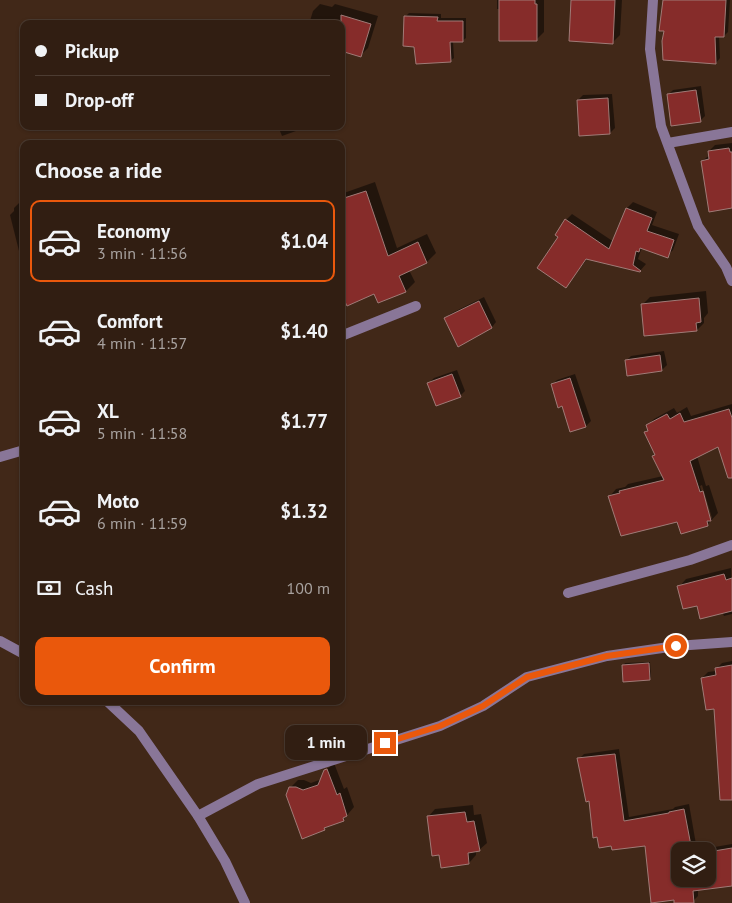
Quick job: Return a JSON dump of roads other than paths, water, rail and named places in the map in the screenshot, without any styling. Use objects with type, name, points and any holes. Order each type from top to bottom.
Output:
[{"type":"street","points":[[653,0],[650,50],[661,126],[698,226],[726,267],[732,281]]},
{"type":"street","points":[[668,143],[732,132]]},
{"type":"street","points":[[345,334],[416,306]]},
{"type":"street","points":[[0,457],[20,451]]},
{"type":"street","points":[[568,593],[690,560],[732,545]]},
{"type":"street","points":[[0,641],[20,652]]},
{"type":"street","points":[[198,816],[258,784],[440,726],[483,706],[527,677],[607,656],[676,646],[732,642]]},
{"type":"street","points":[[111,705],[139,732],[198,816],[225,860],[245,903]]}]
